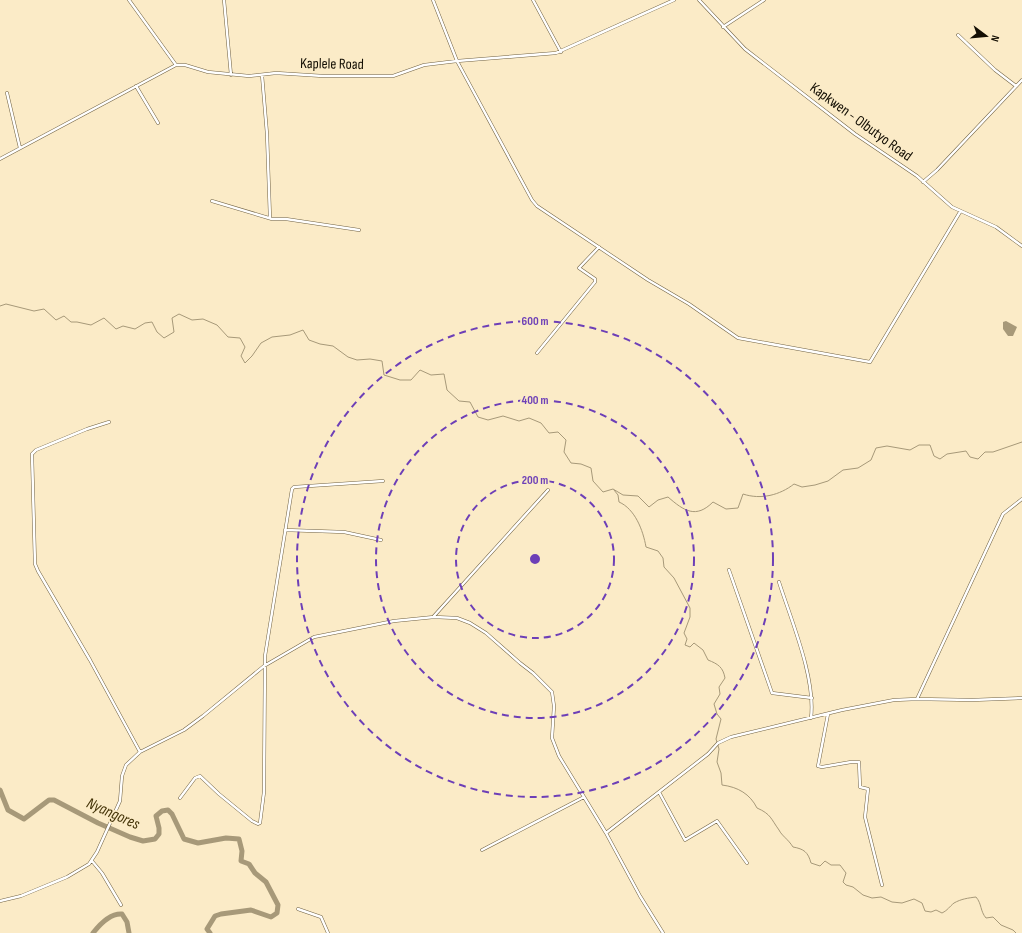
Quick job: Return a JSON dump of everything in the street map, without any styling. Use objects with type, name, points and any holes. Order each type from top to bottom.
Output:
[{"type":"street","points":[[0,159],[176,65],[129,0]]},
{"type":"street","points":[[224,0],[231,75]]},
{"type":"street","points":[[433,0],[457,61],[533,203],[741,339],[869,362],[874,359],[920,277],[960,212]]},
{"type":"street","points":[[533,0],[561,52]]},
{"type":"street","name":"Kaplele Road","points":[[176,65],[182,65],[203,71],[248,76],[276,73],[323,76],[393,76],[424,65],[561,52],[674,0]]},
{"type":"street","name":"Kapkwen - Olbutyo Road","points":[[699,0],[745,49],[871,146],[906,168],[945,202],[960,212],[996,227],[1022,246]]},
{"type":"street","points":[[723,26],[764,0]]},
{"type":"street","points":[[958,35],[995,70],[1016,86]]},
{"type":"street","points":[[262,75],[267,134],[270,218]]},
{"type":"street","points":[[923,182],[937,170],[1022,80]]},
{"type":"street","points":[[136,86],[158,123]]},
{"type":"street","points":[[7,92],[20,148]]},
{"type":"street","points":[[212,201],[270,218],[359,230]]},
{"type":"street","points":[[537,353],[595,282],[595,279],[579,268],[598,246]]},
{"type":"street","points":[[109,422],[87,428],[36,450],[32,454],[35,564],[90,660],[140,752]]},
{"type":"street","points":[[180,798],[196,778],[200,776],[252,821],[260,824],[264,792],[264,666],[293,488],[383,481]]},
{"type":"street","points":[[434,617],[548,490]]},
{"type":"street","points":[[917,699],[1003,513],[1022,499]]},
{"type":"street","points":[[285,530],[344,532],[381,540]]},
{"type":"street","points":[[728,570],[772,693],[812,698]]},
{"type":"street","points":[[779,582],[804,660],[812,698],[811,718]]},
{"type":"street","points":[[0,901],[21,896],[67,878],[84,868],[92,861],[121,798],[124,769],[140,752],[184,730],[215,707],[264,666],[314,637],[394,621],[434,617],[457,618],[470,623],[486,633],[543,681],[552,692],[554,699],[551,730],[555,748],[663,933]]},
{"type":"street","points":[[606,833],[708,754],[721,741],[732,737],[894,700],[972,700],[1022,698]]},
{"type":"street","points":[[828,714],[818,766],[822,767],[858,762],[860,787],[868,788],[866,817],[882,885]]},
{"type":"street","points":[[659,792],[685,840],[716,821],[746,863]]},
{"type":"street","points":[[482,850],[584,797]]},
{"type":"street","points":[[92,861],[102,873],[121,905]]},
{"type":"street","points":[[298,909],[322,918],[328,933]]},
{"type":"shaded area","points":[[1006,321],[1017,327],[1013,336],[1008,336],[1003,329],[1003,322]]},
{"type":"waterway","points":[[0,306],[6,304],[34,311],[44,309],[56,320],[64,316],[71,322],[91,325],[104,318],[116,329],[123,326],[135,329],[145,323],[152,322],[157,332],[164,338],[174,332],[172,318],[179,314],[192,320],[203,319],[217,325],[228,337],[240,338],[245,347],[241,356],[245,363],[261,343],[272,337],[290,335],[303,330],[309,340],[320,344],[333,346],[348,357],[357,360],[370,359],[382,361],[384,375],[400,380],[411,380],[420,370],[431,375],[444,374],[447,390],[459,401],[470,402],[478,417],[488,420],[503,416],[519,421],[529,418],[541,423],[549,433],[558,432],[566,440],[564,452],[571,463],[581,464],[591,468],[593,481],[603,492],[613,489],[623,495],[638,496],[649,507],[658,500],[668,497],[679,506],[696,512],[707,507],[713,502],[726,509],[738,508],[743,494],[757,497],[776,494],[794,484],[802,487],[828,481],[843,470],[858,468],[871,460],[876,448],[887,446],[910,450],[919,445],[930,445],[934,456],[940,459],[947,454],[966,451],[970,457],[978,459],[985,452],[993,452],[1022,442]]},
{"type":"waterway","points":[[614,490],[618,495],[619,502],[625,505],[634,515],[643,534],[646,547],[658,551],[663,558],[664,567],[674,578],[690,608],[690,617],[684,633],[687,639],[685,645],[690,647],[694,643],[703,650],[708,660],[720,666],[723,671],[725,678],[719,687],[720,694],[714,704],[717,714],[721,719],[716,739],[719,749],[717,762],[721,773],[722,785],[733,787],[747,795],[757,808],[765,812],[770,817],[793,847],[805,852],[811,863],[820,866],[825,861],[831,865],[840,865],[846,873],[843,882],[846,885],[853,887],[863,895],[872,898],[881,897],[892,902],[902,903],[914,899],[922,903],[925,911],[931,912],[936,910],[942,913],[954,903],[976,897],[986,918],[993,917],[1001,925],[1013,930],[1016,933]]},
{"type":"waterway","name":"Nyangores","points":[[0,790],[8,810],[24,819],[49,800],[54,800],[98,823],[143,841],[155,839],[159,834],[156,816],[162,811],[168,810],[172,814],[184,839],[198,843],[226,838],[239,839],[242,851],[241,861],[249,864],[255,873],[266,882],[278,905],[277,913],[271,917],[251,910],[221,914],[215,916],[207,929],[210,933]]},
{"type":"waterway","name":"Nyangores","points":[[93,933],[109,917],[118,914],[122,914],[127,922],[129,933]]}]
